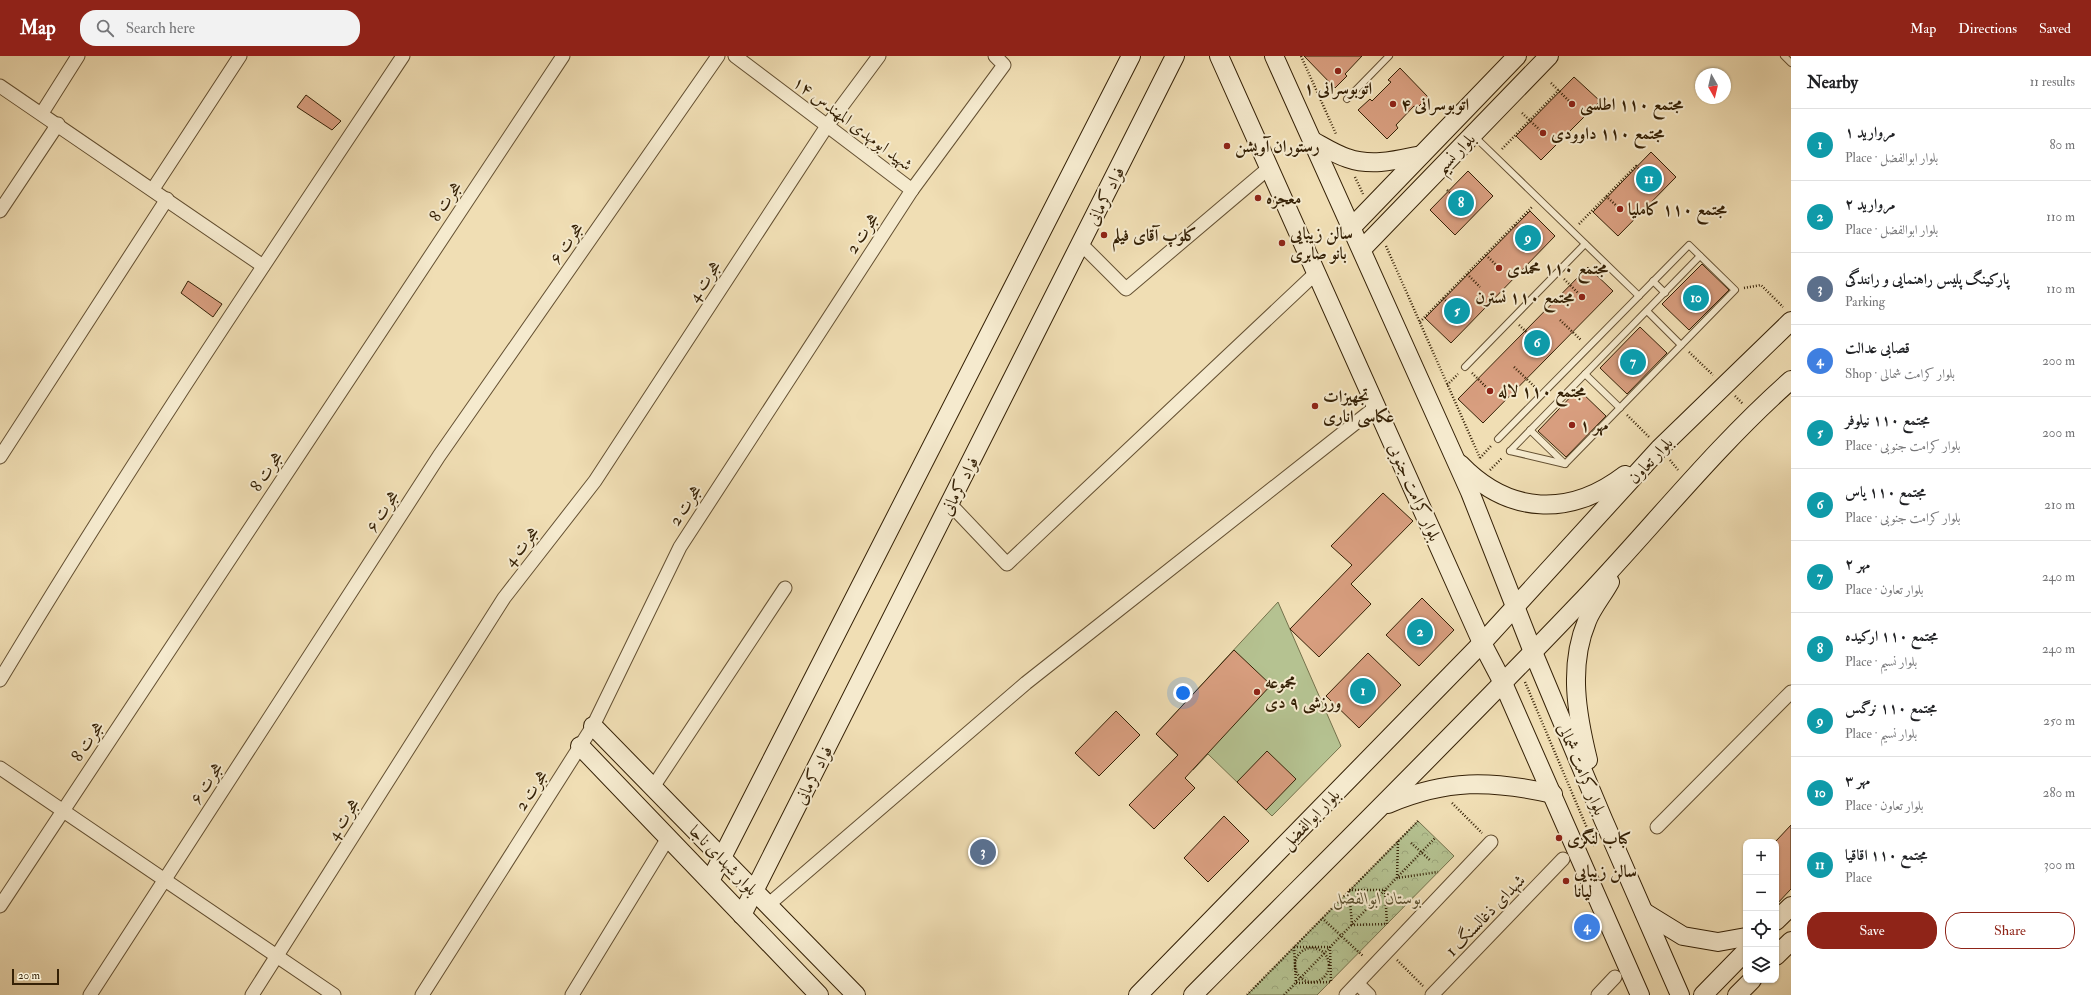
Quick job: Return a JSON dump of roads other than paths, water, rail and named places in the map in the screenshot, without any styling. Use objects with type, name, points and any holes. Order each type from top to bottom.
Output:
[{"type":"street","points":[[42,113],[78,56]]},
{"type":"street","points":[[153,189],[240,56]]},
{"type":"street","points":[[0,680],[63,574],[263,266],[402,56]]},
{"type":"street","name":"هجرت 8","points":[[0,906],[563,56]]},
{"type":"street","name":"هجرت ۶","points":[[90,995],[439,456],[718,56]]},
{"type":"street","name":"شهید ابومهدی المهندس ۱۴","points":[[735,56],[912,190]]},
{"type":"street","name":"هجرت 4","points":[[252,995],[278,957],[504,598],[595,481],[827,126],[879,56]]},
{"type":"street","name":"هجرت 2","points":[[422,995],[593,726],[680,547],[912,190],[1004,65],[995,56]]},
{"type":"street","points":[[710,882],[1130,56]]},
{"type":"street","name":"فواد کرمانی","points":[[742,915],[1176,56]]},
{"type":"street","name":"بلوار کرامت جنوبی","points":[[1219,56],[1482,643],[1504,683]]},
{"type":"street","points":[[1274,56],[1454,457],[1516,607]]},
{"type":"street","name":"بلوار نسیم","points":[[1352,227],[1517,56]]},
{"type":"street","name":"بلوار نسیم","points":[[1362,250],[1549,56]]},
{"type":"street","points":[[0,86],[42,113],[263,266]]},
{"type":"street","points":[[0,211],[58,124]]},
{"type":"street","points":[[1313,141],[1346,158],[1360,162],[1384,162],[1421,155]]},
{"type":"street","points":[[1081,244],[1126,289],[1270,167]]},
{"type":"street","points":[[1401,176],[1397,184],[1401,192],[1409,196],[1418,192]]},
{"type":"street","points":[[0,457],[167,199]]},
{"type":"street","points":[[950,504],[1006,564],[1317,272]]},
{"type":"street","name":"بلوار تعاون","points":[[1482,643],[1659,449],[1788,315]]},
{"type":"street","points":[[1193,995],[1376,810],[1419,770],[1504,683],[1628,554],[1688,482],[1746,420],[1791,380]]},
{"type":"street","points":[[768,905],[1026,683],[1377,406]]},
{"type":"street","points":[[1454,457],[1467,471],[1491,489],[1519,501],[1564,504],[1594,495],[1607,489],[1659,449]]},
{"type":"street","points":[[1603,818],[1580,726],[1575,691],[1578,655],[1587,621],[1628,554]]},
{"type":"street","points":[[653,787],[785,588]]},
{"type":"street","name":"بلوار کرامت شمالی","points":[[1516,607],[1533,652],[1603,818],[1680,995]]},
{"type":"street","name":"بلوار ابوالفضل","points":[[1138,995],[1482,643]]},
{"type":"street","points":[[1504,683],[1640,995]]},
{"type":"street","points":[[1657,827],[1791,692]]},
{"type":"street","name":"بلوار شهدای ناجا","points":[[593,726],[856,995]]},
{"type":"street","name":"بلوار شهدای ناجا","points":[[580,746],[819,995]]},
{"type":"street","points":[[0,768],[334,995]]},
{"type":"street","points":[[1376,810],[1410,795],[1437,788],[1481,783],[1518,786],[1553,794]]},
{"type":"street","points":[[572,995],[668,838]]},
{"type":"street","points":[[1346,995],[1491,842]]},
{"type":"street","name":"شهدای ذغالسنگ 1","points":[[1429,992],[1564,859]]},
{"type":"street","points":[[1779,918],[1791,906]]},
{"type":"street","points":[[1644,912],[1683,936],[1718,942],[1743,938]]},
{"type":"street","points":[[1779,953],[1791,941]]},
{"type":"street","points":[[1715,991],[1743,955]]},
{"type":"street","points":[[1598,995],[1615,977]]},
{"type":"street","points":[[1737,995],[1749,983]]},
{"type":"street","points":[[1358,984],[1369,995]]},
{"type":"lane","points":[[1347,99],[1389,56]]},
{"type":"lane","points":[[1784,56],[1791,63]]},
{"type":"lane","points":[[1473,135],[1639,296]]},
{"type":"lane","points":[[1465,367],[1585,244]]},
{"type":"lane","points":[[1498,439],[1689,245],[1735,290],[1565,464]]},
{"type":"lane","points":[[1565,464],[1510,451],[1700,256]]},
{"type":"lane","points":[[1653,281],[1665,293]]},
{"type":"lane","points":[[1647,311],[1681,345]]},
{"type":"lane","points":[[1585,374],[1620,408]]},
{"type":"lane","points":[[1530,430],[1565,464]]},
{"type":"place","name":"اتوبوسرانی ۱","points":[[1338,71]]},
{"type":"place","name":"اتوبوسرانی ۴","points":[[1393,104]]},
{"type":"place","name":"مجتمع ۱۱۰ اطلسی","points":[[1572,104]]},
{"type":"place","name":"مجتمع ۱۱۰ داوودی","points":[[1543,133]]},
{"type":"place","name":"رستوران آویشن","points":[[1227,146]]},
{"type":"place","name":"مجتمع ۱۱۰ اقاقیا","points":[[1649,179]]},
{"type":"place","name":"معجزه","points":[[1258,198]]},
{"type":"place","name":"مجتمع ۱۱۰ ارکیده","points":[[1461,203]]},
{"type":"place","name":"مجتمع ۱۱۰ کاملیا","points":[[1620,209]]},
{"type":"place","name":"کلوپ آقای فیلم","points":[[1104,235]]},
{"type":"place","name":"مجتمع ۱۱۰ نرگس","points":[[1528,238]]},
{"type":"place","name":"سالن زیبایی بانو صابری","points":[[1282,243]]},
{"type":"place","name":"مجتمع ۱۱۰ محمدی","points":[[1499,268]]},
{"type":"place","name":"مجتمع ۱۱۰ نسترن","points":[[1582,297]]},
{"type":"place","name":"مهر ۳","points":[[1696,298]]},
{"type":"place","name":"مجتمع ۱۱۰ نیلوفر","points":[[1457,311]]},
{"type":"place","name":"مجتمع ۱۱۰ یاس","points":[[1537,343]]},
{"type":"place","name":"مهر ۲","points":[[1633,362]]},
{"type":"place","name":"مجتمع ۱۱۰ لاله","points":[[1490,391]]},
{"type":"place","name":"تجهیزات عکاسی اناری","points":[[1315,406]]},
{"type":"place","name":"مهر ۱","points":[[1572,425]]},
{"type":"place","name":"مروارید ۲","points":[[1420,632]]},
{"type":"place","name":"مروارید ۱","points":[[1363,691]]},
{"type":"place","name":"مجموعه ورزشی ۹ دی","points":[[1257,692]]},
{"type":"place","name":"کباب لنگری","points":[[1559,838]]},
{"type":"place","name":"پارکینگ پلیس راهنمایی و رانندگی","points":[[983,852]]},
{"type":"place","name":"سالن زیبایی لیانا","points":[[1566,881]]},
{"type":"place","name":"قصابی عدالت","points":[[1587,927]]},
{"type":"park label","name":"بوستان ابوالفضل","points":[[1377,898]]}]
